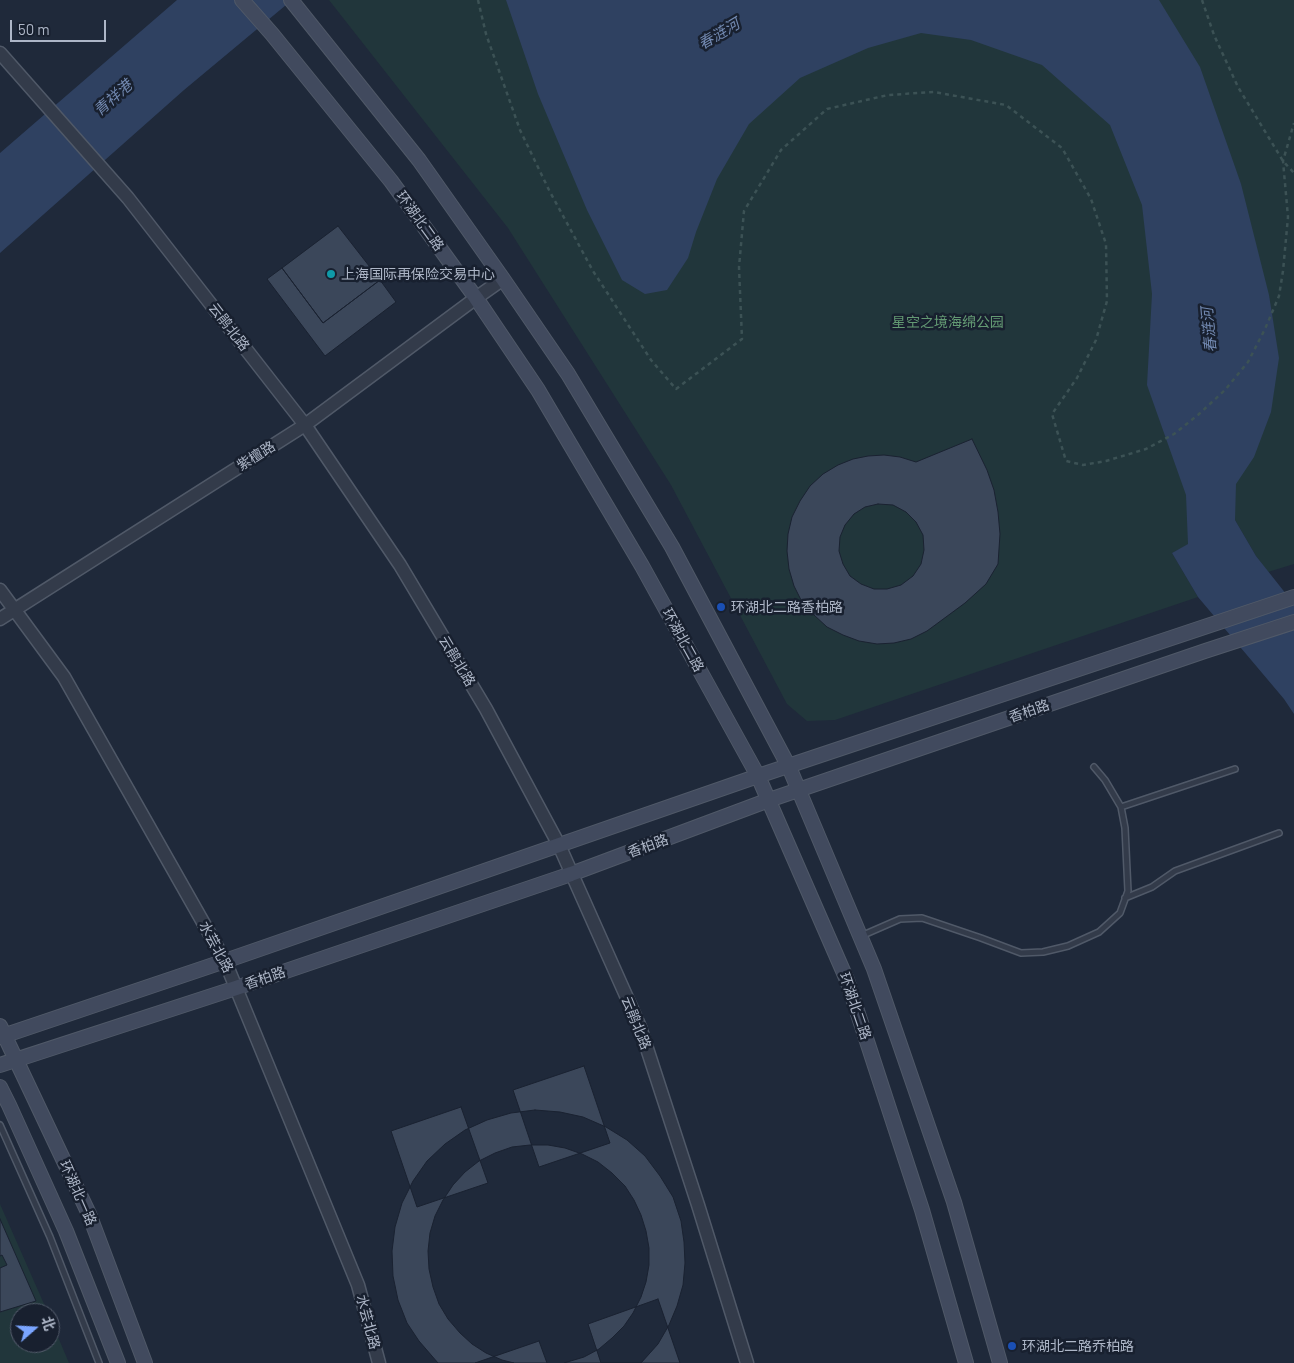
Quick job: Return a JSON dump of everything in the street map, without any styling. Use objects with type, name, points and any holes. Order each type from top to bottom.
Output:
[{"type":"main road","name":"环湖北二路","points":[[242,0],[272,34],[391,181],[476,298],[538,390],[642,566],[758,776],[847,980],[922,1210],[966,1363]]},
{"type":"main road","points":[[292,0],[419,160],[504,279],[568,374],[672,547],[788,767],[877,978],[954,1202],[1000,1363]]},
{"type":"main road","name":"香柏路","points":[[2,1033],[225,961],[758,776],[1198,630],[1294,596]]},
{"type":"main road","name":"香柏路","points":[[0,1066],[571,874],[769,800],[1294,622]]},
{"type":"main road","name":"环湖北一路","points":[[2,1033],[89,1214],[146,1363]]},
{"type":"main road","name":"环湖北一路","points":[[0,1087],[66,1231],[118,1363]]},
{"type":"street","name":"云鹃北路","points":[[0,53],[110,176],[305,425],[400,565],[486,709],[559,845],[640,1027],[747,1363]]},
{"type":"street","name":"紫檀路","points":[[0,619],[305,425],[504,279]]},
{"type":"street","name":"水芸北路","points":[[0,590],[64,677],[225,961],[358,1285],[379,1363]]},
{"type":"lane","points":[[860,936],[900,919],[922,918],[1021,953],[1043,952],[1068,946],[1099,932],[1120,913],[1128,891],[1125,828],[1121,807],[1105,780],[1094,767]]},
{"type":"lane","points":[[1121,807],[1235,769]]},
{"type":"lane","points":[[1125,898],[1152,887],[1175,871],[1279,833]]},
{"type":"lane","points":[[0,1124],[50,1237],[100,1363]]},
{"type":"path","points":[[478,0],[486,34],[520,130],[549,190],[593,271],[651,360],[676,389],[742,339],[739,267],[744,212],[781,150],[827,109],[888,95],[934,92],[1006,105],[1062,148],[1091,199],[1106,244],[1107,301],[1096,340],[1077,378],[1052,414],[1066,461],[1083,465],[1106,461],[1146,448],[1174,434],[1198,415],[1231,383],[1248,362],[1279,296],[1288,217],[1283,161],[1294,123]]},
{"type":"path","points":[[1202,0],[1214,35],[1238,87],[1283,161],[1294,173]]},
{"type":"green space","name":"星空之境海绵公园","points":[[329,0],[1294,0],[1294,564],[1268,572],[1256,556],[1235,520],[1172,553],[1198,597],[835,720],[807,721],[787,704],[671,485],[508,228]]},
{"type":"green space","points":[[0,1204],[44,1303],[10,1303],[10,1353],[60,1353],[60,1342],[69,1363],[0,1363]]},
{"type":"water","name":"青祥港","points":[[177,0],[292,0],[184,90],[0,253],[0,153]]},
{"type":"water","name":"春涟河","points":[[506,0],[1159,0],[1200,67],[1241,184],[1269,295],[1279,358],[1271,412],[1254,457],[1236,484],[1235,520],[1256,556],[1294,604],[1294,714],[1284,699],[1198,597],[1172,553],[1188,544],[1186,495],[1147,385],[1152,294],[1142,205],[1110,125],[1042,65],[971,40],[921,33],[868,48],[800,78],[749,124],[717,179],[688,258],[667,290],[645,294],[622,280],[587,210],[538,94]]},
{"type":"building","name":"上海国际再保险交易中心","points":[[338,226],[380,280],[323,323],[282,268]]},
{"type":"building","points":[[282,268],[323,323],[380,280],[396,302],[325,356],[267,279]]},
{"type":"building","points":[[972,439],[994,490],[1000,534],[998,564],[986,584],[965,603],[927,631],[911,639],[894,643],[877,644],[859,641],[827,627],[802,602],[794,586],[789,569],[787,551],[792,517],[810,486],[823,474],[838,465],[853,459],[884,455],[916,462]],"holes":[[[878,504],[893,505],[906,512],[916,522],[923,535],[924,550],[921,564],[913,576],[901,585],[887,589],[874,589],[861,584],[850,576],[843,564],[839,551],[840,537],[845,525],[854,514],[865,507]]]},
{"type":"building","points":[[584,1066],[610,1143],[539,1167],[513,1090]]},
{"type":"building","points":[[461,1107],[488,1183],[417,1207],[391,1131]]},
{"type":"building","points":[[535,1110],[560,1112],[583,1117],[606,1127],[627,1140],[645,1156],[673,1197],[681,1221],[684,1242],[683,1285],[669,1325],[658,1344],[641,1363],[564,1363],[584,1357],[599,1349],[624,1326],[641,1297],[646,1282],[649,1248],[641,1215],[625,1186],[598,1162],[565,1148],[548,1145],[512,1147],[479,1161],[453,1185],[435,1216],[430,1233],[429,1269],[439,1304],[448,1319],[472,1344],[486,1353],[514,1363],[438,1363],[419,1341],[407,1323],[398,1300],[393,1276],[392,1251],[395,1227],[402,1203],[413,1181],[427,1161],[445,1144],[465,1130],[487,1120],[511,1113]]},
{"type":"building","points":[[0,1219],[36,1301],[10,1303],[10,1309],[0,1312],[0,1268],[7,1265],[2,1255],[0,1256]]},
{"type":"building","points":[[658,1299],[680,1363],[601,1363],[588,1324]]},
{"type":"building","points":[[539,1341],[547,1363],[475,1363]]},
{"type":"place","name":"上海国际再保险交易中心","points":[[331,274]]},
{"type":"place","name":"环湖北二路香柏路","points":[[721,607]]},
{"type":"place","name":"环湖北二路乔柏路","points":[[1012,1346]]}]
